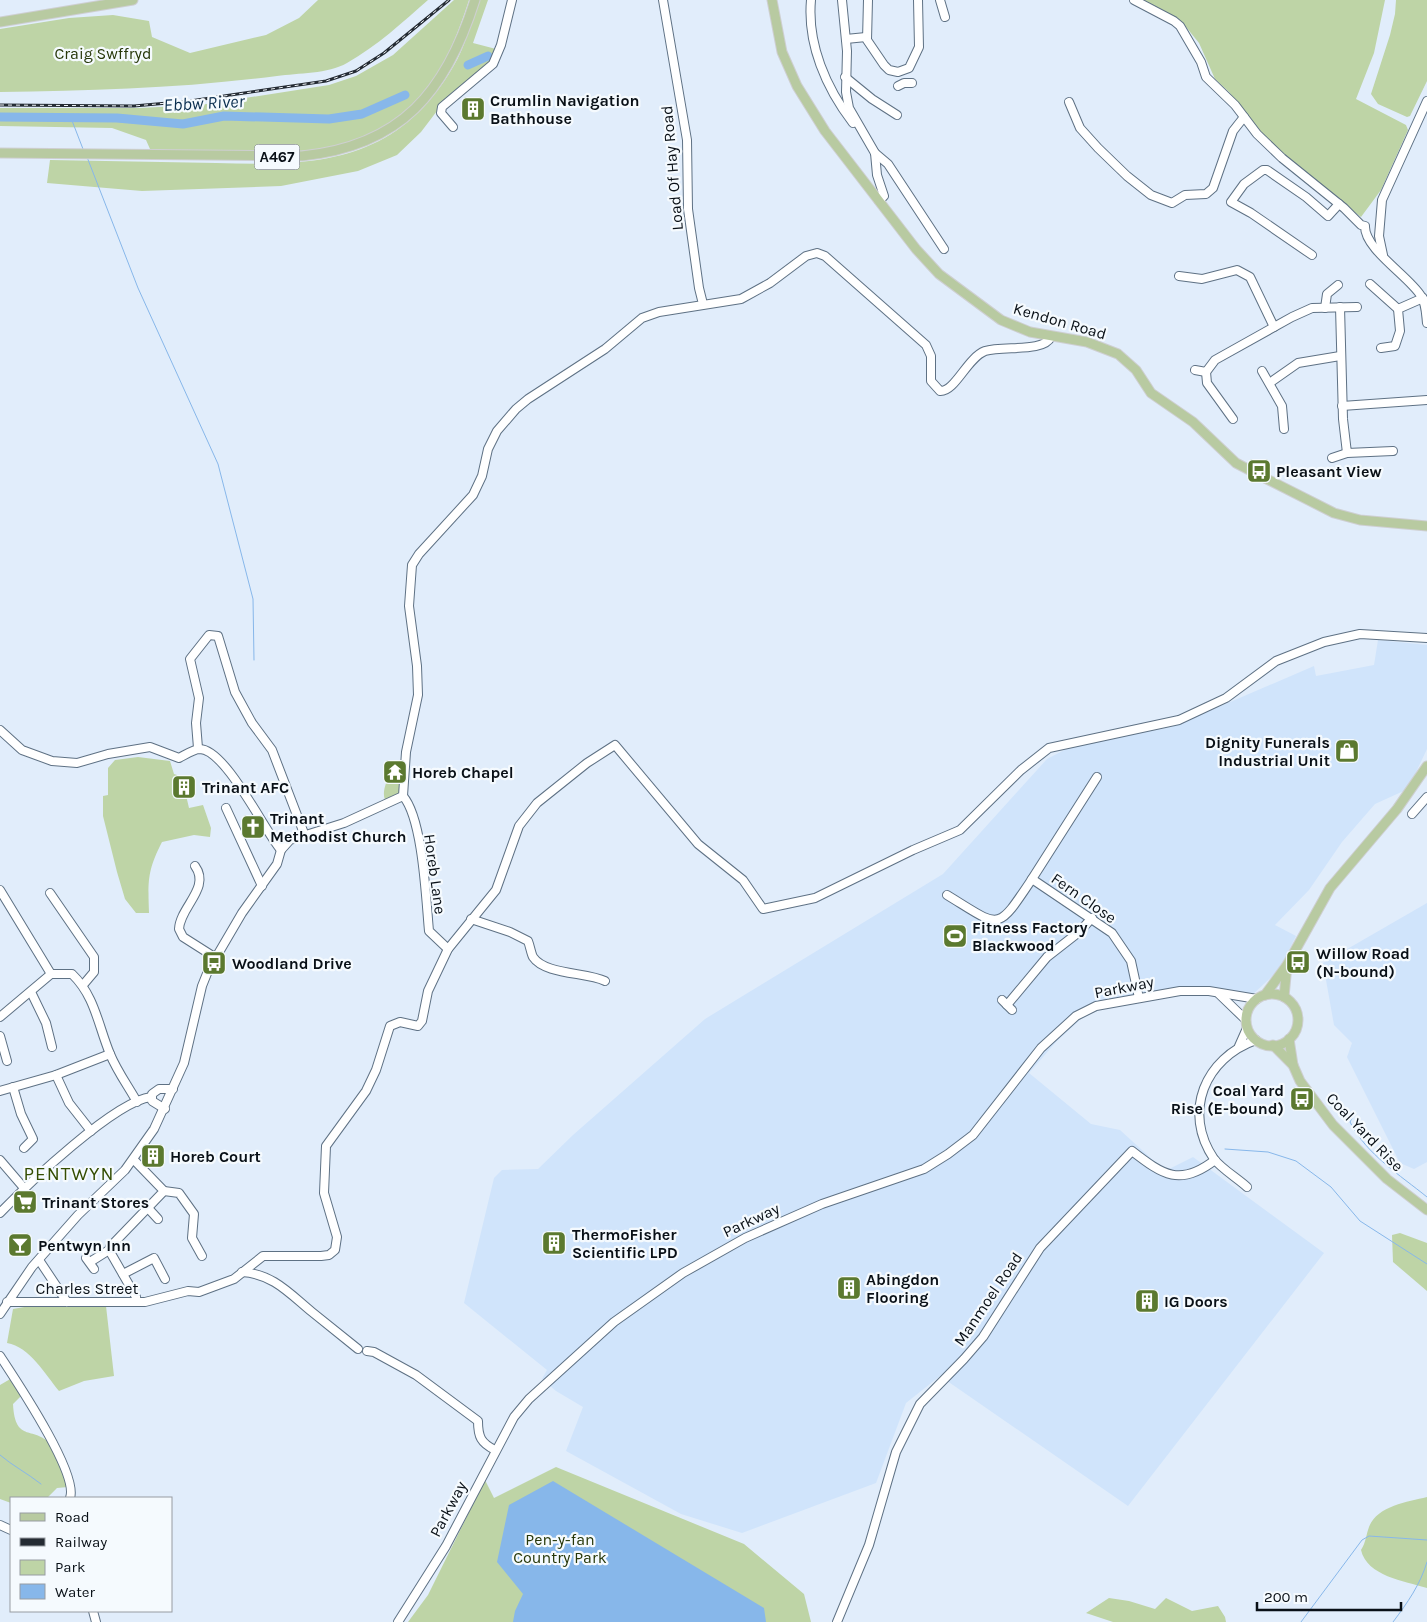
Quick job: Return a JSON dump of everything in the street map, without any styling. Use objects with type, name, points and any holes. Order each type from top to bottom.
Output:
[{"type":"main road","points":[[0,22],[133,0]]},
{"type":"main road","name":"A467","points":[[0,153],[280,157],[344,150],[387,132],[424,100],[448,66],[460,42],[475,0]]},
{"type":"main road","name":"Kendon Road","points":[[772,0],[782,52],[797,86],[825,131],[916,249],[939,274],[1001,320],[1050,337],[1087,342],[1118,354],[1136,370],[1151,393],[1193,422],[1236,463],[1261,476],[1334,513],[1360,520],[1427,526]]},
{"type":"main road","points":[[1261,997],[1284,997],[1291,1002],[1297,1015],[1296,1027],[1289,1039],[1273,1046],[1256,1040],[1247,1024],[1251,1004],[1261,997],[1287,965],[1330,888],[1424,776],[1427,766]]},
{"type":"main road","points":[[1284,997],[1287,965]]},
{"type":"main road","name":"Coal Yard Rise","points":[[1289,1039],[1293,1065],[1300,1081],[1333,1125],[1387,1178],[1427,1210]]},
{"type":"main road","name":"Coal Yard Rise","points":[[1273,1046],[1293,1065]]},
{"type":"street","points":[[453,127],[441,113],[442,107],[493,64],[501,45],[512,0]]},
{"type":"street","name":"Load Of Hay Road","points":[[663,0],[688,140],[688,209],[703,304]]},
{"type":"street","points":[[811,0],[809,20],[827,81],[840,106],[856,127],[861,129]]},
{"type":"street","points":[[842,0],[846,39],[845,77],[849,108],[875,153],[888,164],[944,249]]},
{"type":"street","points":[[868,0],[866,37],[884,65],[890,70],[902,71],[908,68],[919,47],[918,0]]},
{"type":"street","points":[[940,0],[945,17]]},
{"type":"street","points":[[1134,0],[1180,26],[1206,77],[1230,99],[1282,158],[1339,204],[1361,226],[1371,226],[1379,220]]},
{"type":"street","points":[[846,39],[866,37]]},
{"type":"street","points":[[902,71],[905,84]]},
{"type":"street","points":[[845,77],[872,99],[897,115]]},
{"type":"street","points":[[1383,255],[1379,236],[1382,200],[1427,101]]},
{"type":"street","points":[[1070,102],[1080,128],[1098,148],[1127,176],[1151,195],[1172,203],[1186,195],[1206,194],[1213,188],[1233,132],[1244,117]]},
{"type":"street","points":[[875,153],[877,175],[884,196],[879,201]]},
{"type":"street","points":[[1312,255],[1251,213],[1231,202],[1244,184],[1263,170],[1267,170],[1306,197],[1328,216],[1339,204]]},
{"type":"street","points":[[1365,226],[1365,234],[1423,298],[1427,323]]},
{"type":"street","points":[[0,1314],[18,1284],[78,1215],[134,1160],[165,1109],[184,1063],[204,980],[242,913],[277,864],[281,850],[290,840],[344,823],[404,796],[406,752],[418,695],[417,666],[408,606],[410,575],[414,561],[469,501],[482,476],[492,440],[516,409],[547,385],[605,349],[634,323],[659,312],[725,302],[749,296],[789,270],[806,256],[817,253],[825,256],[926,345],[931,356],[931,381],[936,388],[944,391],[950,388],[962,370],[977,355],[1000,348],[1041,346],[1048,342],[1050,337]]},
{"type":"street","points":[[1179,276],[1202,279],[1237,270],[1250,277],[1274,327]]},
{"type":"street","points":[[1370,284],[1398,309],[1400,331],[1396,346],[1381,348]]},
{"type":"street","points":[[1325,308],[1327,294],[1338,285]]},
{"type":"street","points":[[1398,309],[1423,298]]},
{"type":"street","points":[[1340,307],[1342,406],[1347,453]]},
{"type":"street","points":[[1233,419],[1206,383],[1206,372],[1215,360],[1312,308],[1357,307]]},
{"type":"street","points":[[1271,382],[1298,363],[1340,356]]},
{"type":"street","points":[[1195,370],[1206,372]]},
{"type":"street","points":[[1262,370],[1271,382],[1282,406],[1284,429]]},
{"type":"street","points":[[1342,406],[1427,400]]},
{"type":"street","points":[[1332,458],[1347,453],[1393,451]]},
{"type":"street","points":[[448,949],[496,890],[519,826],[537,803],[587,763],[615,745],[698,844],[743,880],[763,909],[815,898],[912,850],[960,830],[1021,770],[1049,748],[1179,720],[1226,698],[1276,661],[1324,642],[1360,634],[1427,638]]},
{"type":"street","points":[[198,748],[196,723],[199,698],[190,659],[209,635],[218,636],[235,692],[252,723],[272,750],[305,836]]},
{"type":"street","points":[[0,730],[22,750],[52,761],[76,763],[108,754],[150,747],[179,758],[198,748],[213,754],[231,775],[281,850]]},
{"type":"street","name":"Fern Close","points":[[948,895],[989,920],[998,920],[1008,915],[1097,777]]},
{"type":"street","name":"Horeb Lane","points":[[404,796],[409,806],[421,851],[429,932],[448,949]]},
{"type":"street","points":[[1412,814],[1427,797]]},
{"type":"street","points":[[226,808],[262,886]]},
{"type":"street","points":[[195,866],[200,873],[200,882],[179,929],[183,938],[216,958]]},
{"type":"street","name":"Fern Close","points":[[1032,878],[1112,933],[1131,961],[1139,998]]},
{"type":"street","points":[[0,890],[51,974]]},
{"type":"street","points":[[50,893],[94,957],[94,972],[83,985]]},
{"type":"street","points":[[1007,1005],[1047,957],[1079,932],[1092,918]]},
{"type":"street","points":[[471,919],[510,932],[528,941],[533,957],[538,962],[573,975],[588,976],[605,981]]},
{"type":"street","name":"Charles Street","points":[[8,1302],[145,1302],[188,1291],[200,1292],[234,1279],[263,1256],[329,1255],[335,1250],[337,1237],[324,1193],[326,1146],[366,1091],[376,1070],[390,1026],[395,1022],[400,1022],[418,1026],[422,1021],[428,991],[448,949]]},
{"type":"street","points":[[0,1017],[51,974],[72,974],[83,985],[96,1011],[110,1054],[137,1102]]},
{"type":"street","name":"Parkway","points":[[398,1622],[446,1546],[514,1417],[540,1388],[614,1322],[683,1273],[745,1238],[822,1204],[924,1169],[973,1135],[1041,1048],[1076,1016],[1096,1006],[1180,991],[1209,991],[1219,994],[1261,997]]},
{"type":"street","points":[[31,992],[46,1023],[52,1047]]},
{"type":"street","points":[[1219,994],[1247,1024],[1239,1046]]},
{"type":"street","points":[[0,1036],[7,1061]]},
{"type":"street","points":[[1247,1187],[1215,1160],[1206,1143],[1199,1119],[1201,1096],[1205,1081],[1222,1059],[1239,1046],[1256,1040]]},
{"type":"street","points":[[0,1091],[56,1075],[110,1054]]},
{"type":"street","points":[[56,1075],[69,1103],[91,1131]]},
{"type":"street","points":[[13,1087],[21,1114],[33,1139],[24,1148]]},
{"type":"street","points":[[0,1213],[24,1188],[91,1131],[137,1102],[151,1097],[160,1089],[172,1089]]},
{"type":"street","points":[[151,1097],[155,1103],[165,1109]]},
{"type":"street","name":"Manmoel Road","points":[[837,1622],[869,1544],[889,1474],[910,1421],[920,1404],[983,1337],[1040,1248],[1132,1151],[1155,1169],[1173,1175],[1198,1173],[1215,1160]]},
{"type":"street","points":[[0,1160],[24,1188]]},
{"type":"street","points":[[134,1160],[164,1191],[179,1194],[194,1214],[192,1238],[202,1256]]},
{"type":"street","points":[[90,1263],[109,1250],[115,1240],[164,1191]]},
{"type":"street","points":[[147,1207],[158,1218]]},
{"type":"street","points":[[109,1250],[136,1297]]},
{"type":"street","points":[[123,1274],[154,1258],[165,1279]]},
{"type":"street","points":[[39,1260],[67,1302]]},
{"type":"street","points":[[242,1272],[261,1274],[287,1288],[310,1311],[358,1349]]},
{"type":"street","points":[[367,1351],[374,1352],[416,1375],[478,1421],[478,1435],[482,1442],[495,1450]]},
{"type":"street","points":[[0,1356],[63,1461],[71,1489],[70,1497]]},
{"type":"shaded area","points":[[1378,640],[1427,645],[1427,749],[1408,789],[1375,804],[1342,842],[1309,890],[1275,925],[1296,936],[1279,970],[1251,996],[1193,992],[1091,1010],[1057,1041],[1029,1073],[1091,1124],[1120,1130],[1165,1171],[1193,1157],[1324,1253],[1128,1506],[940,1376],[906,1403],[876,1483],[742,1533],[681,1514],[566,1451],[583,1407],[556,1391],[542,1379],[547,1370],[464,1303],[494,1178],[502,1170],[538,1169],[573,1135],[705,1019],[943,874],[1047,759],[1070,747],[1172,727],[1314,666],[1316,676],[1374,665]]},
{"type":"shaded area","points":[[1427,903],[1427,1162],[1414,1169],[1400,1163],[1347,1057],[1352,1043],[1334,1025],[1323,963]]},
{"type":"green space","name":"Craig Swffryd","points":[[318,0],[428,0],[369,49],[347,63],[339,67],[313,73],[173,86],[104,90],[0,92],[0,29],[69,18],[113,15],[149,21],[152,37],[190,53],[266,35],[299,18]]},
{"type":"green space","points":[[454,0],[469,0],[448,55],[425,92],[396,120],[376,132],[355,141],[332,147],[285,152],[172,150],[150,149],[146,140],[112,128],[0,126],[0,108],[139,108],[200,105],[329,85],[356,76],[393,55]]},
{"type":"green space","points":[[478,0],[488,0],[473,43],[496,49],[489,63],[440,107],[421,132],[397,155],[358,171],[281,186],[142,191],[47,183],[50,160],[253,164],[320,160],[351,153],[379,141],[406,123],[431,99],[461,52]]},
{"type":"green space","points":[[1139,0],[1385,0],[1374,53],[1356,99],[1406,125],[1408,130],[1381,190],[1361,217],[1306,176],[1265,138],[1229,92],[1215,79],[1199,43],[1182,22]]},
{"type":"green space","points":[[1396,0],[1427,0],[1427,81],[1410,116],[1407,117],[1378,104],[1371,94],[1390,35]]},
{"type":"green space","points":[[138,757],[170,761],[174,774],[186,778],[190,789],[185,791],[189,808],[203,805],[211,828],[210,837],[194,835],[162,842],[151,869],[148,893],[149,913],[136,913],[125,899],[103,816],[103,796],[108,795],[108,768],[115,760]]},
{"type":"green space","points":[[391,775],[392,780],[399,780],[400,795],[385,800],[385,788],[388,776]]},
{"type":"green space","points":[[1400,1233],[1427,1243],[1427,1291],[1393,1262],[1392,1235]]},
{"type":"green space","points":[[30,1306],[106,1306],[114,1376],[84,1381],[59,1391],[30,1355],[7,1343],[13,1309]]},
{"type":"green space","points":[[12,1378],[22,1395],[13,1404],[18,1425],[22,1430],[39,1436],[52,1446],[60,1461],[68,1487],[57,1488],[48,1497],[10,1497],[10,1503],[0,1499],[0,1385]]},
{"type":"green space","name":"Pen-y-fan Country Park","points":[[556,1467],[744,1544],[804,1594],[811,1622],[408,1622],[428,1595],[485,1480],[494,1498]]},
{"type":"green space","points":[[1427,1497],[1427,1588],[1378,1572],[1365,1559],[1361,1550],[1369,1527],[1379,1514],[1402,1503]]},
{"type":"green space","points":[[1109,1598],[1129,1601],[1155,1609],[1166,1598],[1192,1611],[1218,1606],[1226,1622],[1113,1622],[1086,1613]]},
{"type":"water","points":[[553,1481],[764,1608],[766,1622],[513,1622],[515,1611],[523,1594],[497,1562],[509,1505]]},
{"type":"waterway","name":"Ebbw River","points":[[468,65],[488,56]]},
{"type":"waterway","name":"Ebbw River","points":[[0,117],[117,118],[183,124],[224,116],[329,119],[362,114],[405,95]]},
{"type":"waterway","points":[[71,118],[83,149]]},
{"type":"waterway","points":[[87,157],[138,288],[218,464],[253,599],[254,660]]},
{"type":"waterway","points":[[1353,1116],[1350,1122],[1357,1134],[1374,1154],[1427,1197]]},
{"type":"waterway","points":[[1225,1149],[1268,1152],[1296,1161],[1331,1187],[1360,1221],[1427,1264]]},
{"type":"waterway","points":[[0,1455],[41,1484]]},
{"type":"waterway","points":[[1301,1622],[1362,1540],[1369,1536],[1427,1540]]},
{"type":"waterway","points":[[1393,1622],[1413,1593],[1427,1562]]},
{"type":"railway","points":[[0,105],[134,106],[190,101],[326,81],[356,71],[384,53],[449,0]]},
{"type":"place","name":"Crumlin Navigation Bathhouse","points":[[473,109]]},
{"type":"place","name":"Pleasant View","points":[[1259,471]]},
{"type":"place","name":"Dignity Funerals Industrial Unit","points":[[1347,751]]},
{"type":"place","name":"Horeb Chapel","points":[[395,772]]},
{"type":"place","name":"Trinant AFC","points":[[184,787]]},
{"type":"place","name":"Trinant Methodist Church","points":[[253,827]]},
{"type":"place","name":"Fitness Factory Blackwood","points":[[955,936]]},
{"type":"place","name":"Willow Road (N-bound)","points":[[1298,962]]},
{"type":"place","name":"Woodland Drive","points":[[214,963]]},
{"type":"place","name":"Coal Yard Rise (E-bound)","points":[[1302,1099]]},
{"type":"place","name":"Horeb Court","points":[[153,1156]]},
{"type":"place","name":"Trinant Stores","points":[[25,1202]]},
{"type":"place","name":"ThermoFisher Scientific LPD","points":[[554,1243]]},
{"type":"place","name":"Pentwyn Inn","points":[[20,1245]]},
{"type":"place","name":"Abingdon Flooring","points":[[849,1288]]},
{"type":"place","name":"IG Doors","points":[[1147,1301]]},
{"type":"district","name":"PENTWYN","points":[[69,1174]]}]
